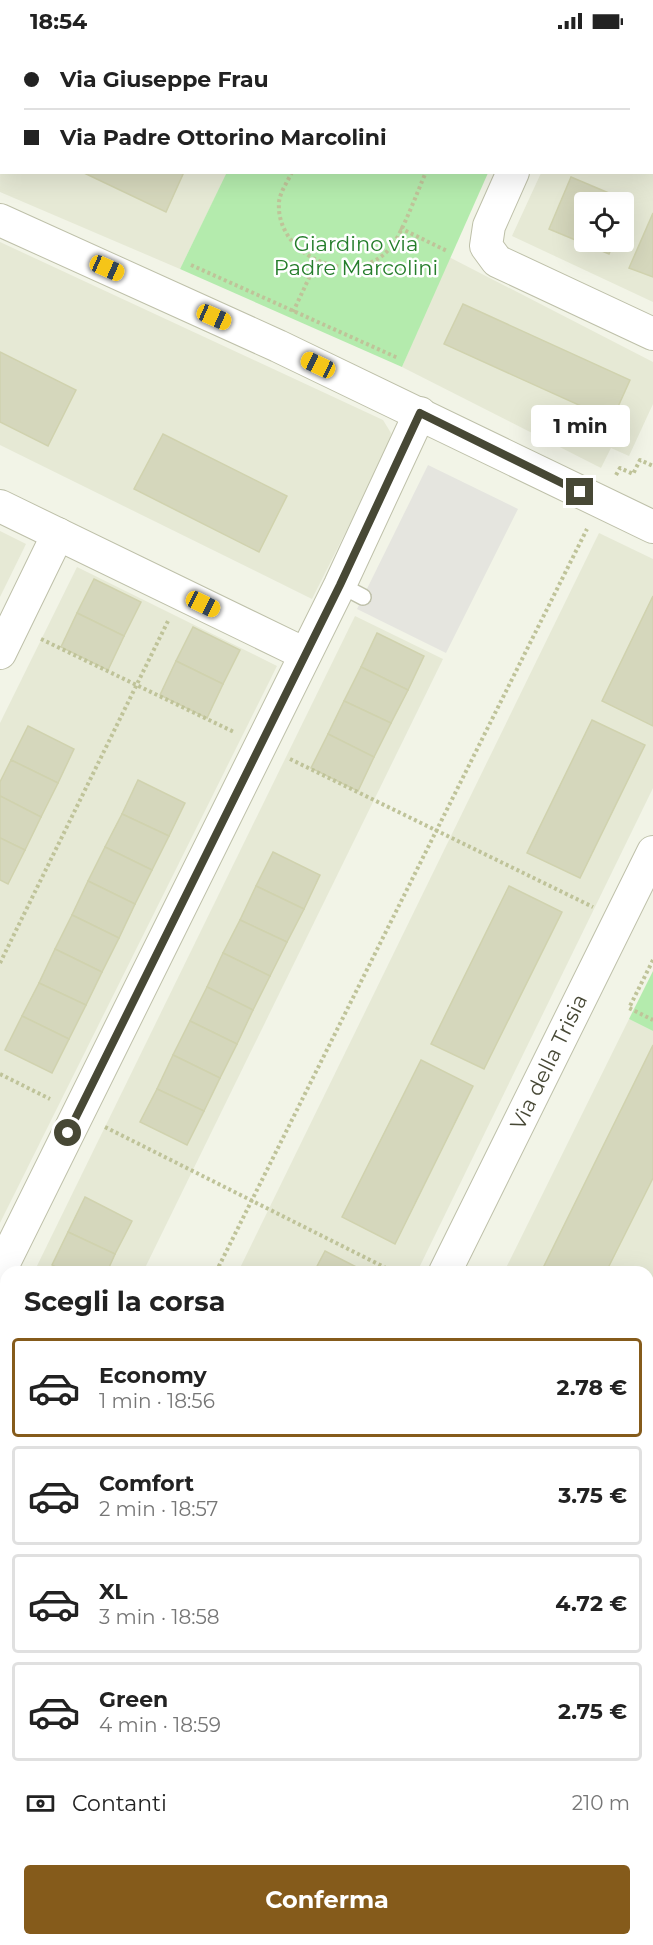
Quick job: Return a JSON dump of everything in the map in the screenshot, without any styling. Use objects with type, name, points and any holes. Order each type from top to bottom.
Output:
[{"type":"street","points":[[512,174],[489,226],[486,246],[497,261],[653,334]]},
{"type":"street","points":[[0,220],[278,346],[601,502],[651,522]]},
{"type":"street","points":[[2,1266],[305,654],[351,591],[420,413]]},
{"type":"street","points":[[0,506],[305,654]]},
{"type":"street","points":[[0,653],[58,534]]},
{"type":"street","name":"Via della Trisia","points":[[448,1266],[653,852]]},
{"type":"path","points":[[290,174],[279,200],[280,221],[292,244],[317,261],[348,268],[372,262],[391,247],[425,174]]},
{"type":"path","points":[[400,228],[447,251]]},
{"type":"path","points":[[278,346],[317,261]]},
{"type":"path","points":[[191,265],[398,358]]},
{"type":"path","points":[[219,1266],[601,502],[620,468],[633,474],[640,460],[653,466]]},
{"type":"path","points":[[0,963],[182,594]]},
{"type":"path","points":[[14,625],[619,920]]},
{"type":"path","points":[[653,960],[629,1008],[653,1020]]},
{"type":"path","points":[[0,1074],[382,1266]]},
{"type":"shaded area","points":[[0,174],[227,174],[180,269],[0,192]]},
{"type":"shaded area","points":[[541,174],[653,174],[653,302],[512,236]]},
{"type":"shaded area","points":[[0,242],[383,420],[391,433],[388,448],[312,599],[0,445]]},
{"type":"shaded area","points":[[449,257],[653,362],[653,404],[629,456],[611,448],[601,468],[402,367]]},
{"type":"shaded area","points":[[428,465],[518,509],[446,653],[357,609]]},
{"type":"shaded area","points":[[0,531],[26,544],[0,597]]},
{"type":"shaded area","points":[[599,533],[653,559],[653,788],[420,1266],[241,1266]]},
{"type":"shaded area","points":[[77,567],[277,666],[0,1223],[0,723]]},
{"type":"shaded area","points":[[355,616],[443,659],[146,1266],[37,1266]]},
{"type":"shaded area","points":[[629,1019],[653,1031],[653,1266],[507,1266]]},
{"type":"green space","name":"Giardino via Padre Marcolini","points":[[226,174],[488,174],[402,367],[180,269]]},
{"type":"green space","points":[[653,971],[653,1031],[629,1019]]},
{"type":"building","points":[[86,174],[183,174],[166,212]]},
{"type":"building","points":[[571,177],[606,192],[574,192],[574,239],[549,229]]},
{"type":"building","points":[[653,213],[653,277],[629,268]]},
{"type":"building","points":[[463,304],[630,380],[612,420],[444,344]]},
{"type":"building","points":[[0,352],[76,390],[48,446],[0,422]]},
{"type":"building","points":[[163,434],[287,496],[259,552],[134,489]]},
{"type":"building","points":[[94,579],[141,602],[124,636],[77,613]]},
{"type":"building","points":[[653,596],[653,726],[602,701]]},
{"type":"building","points":[[77,613],[124,636],[108,670],[61,647]]},
{"type":"building","points":[[193,627],[240,650],[223,684],[176,661]]},
{"type":"building","points":[[377,633],[424,656],[408,690],[361,667]]},
{"type":"building","points":[[176,661],[223,684],[207,718],[160,695]]},
{"type":"building","points":[[361,667],[408,690],[391,723],[344,701]]},
{"type":"building","points":[[344,701],[391,723],[374,757],[328,734]]},
{"type":"building","points":[[592,720],[645,745],[580,878],[527,853]]},
{"type":"building","points":[[28,726],[74,749],[58,783],[11,760]]},
{"type":"building","points":[[328,734],[374,757],[358,791],[311,768]]},
{"type":"building","points":[[11,760],[58,783],[41,817],[0,796],[0,782]]},
{"type":"building","points":[[138,780],[185,803],[169,836],[122,814]]},
{"type":"building","points":[[0,796],[41,817],[25,850],[0,838]]},
{"type":"building","points":[[122,814],[169,836],[152,870],[105,847]]},
{"type":"building","points":[[0,838],[25,850],[8,884],[0,880]]},
{"type":"building","points":[[105,847],[152,870],[135,904],[88,881]]},
{"type":"building","points":[[273,852],[320,875],[304,909],[256,886]]},
{"type":"building","points":[[88,881],[135,904],[119,938],[72,915]]},
{"type":"building","points":[[256,886],[304,909],[287,942],[240,920]]},
{"type":"building","points":[[509,886],[562,912],[484,1069],[431,1044]]},
{"type":"building","points":[[72,915],[119,938],[102,972],[55,949]]},
{"type":"building","points":[[240,920],[287,942],[270,976],[223,953]]},
{"type":"building","points":[[55,949],[102,972],[86,1005],[39,983]]},
{"type":"building","points":[[223,953],[270,976],[253,1010],[207,987]]},
{"type":"building","points":[[39,983],[86,1005],[69,1039],[22,1016]]},
{"type":"building","points":[[207,987],[253,1010],[237,1044],[190,1021]]},
{"type":"building","points":[[22,1016],[69,1039],[52,1073],[5,1050]]},
{"type":"building","points":[[190,1021],[237,1044],[220,1078],[173,1055]]},
{"type":"building","points":[[653,1045],[653,1178],[609,1266],[544,1266]]},
{"type":"building","points":[[173,1055],[220,1078],[204,1111],[157,1089]]},
{"type":"building","points":[[421,1060],[473,1086],[395,1244],[342,1217]]},
{"type":"building","points":[[157,1089],[204,1111],[187,1145],[140,1122]]},
{"type":"building","points":[[85,1197],[132,1221],[115,1254],[68,1232]]},
{"type":"building","points":[[68,1232],[115,1254],[110,1266],[52,1265]]},
{"type":"building","points":[[325,1251],[354,1266],[317,1266]]},
{"type":"route","points":[[68,1133],[259,744],[340,585],[420,413],[580,492]]}]
